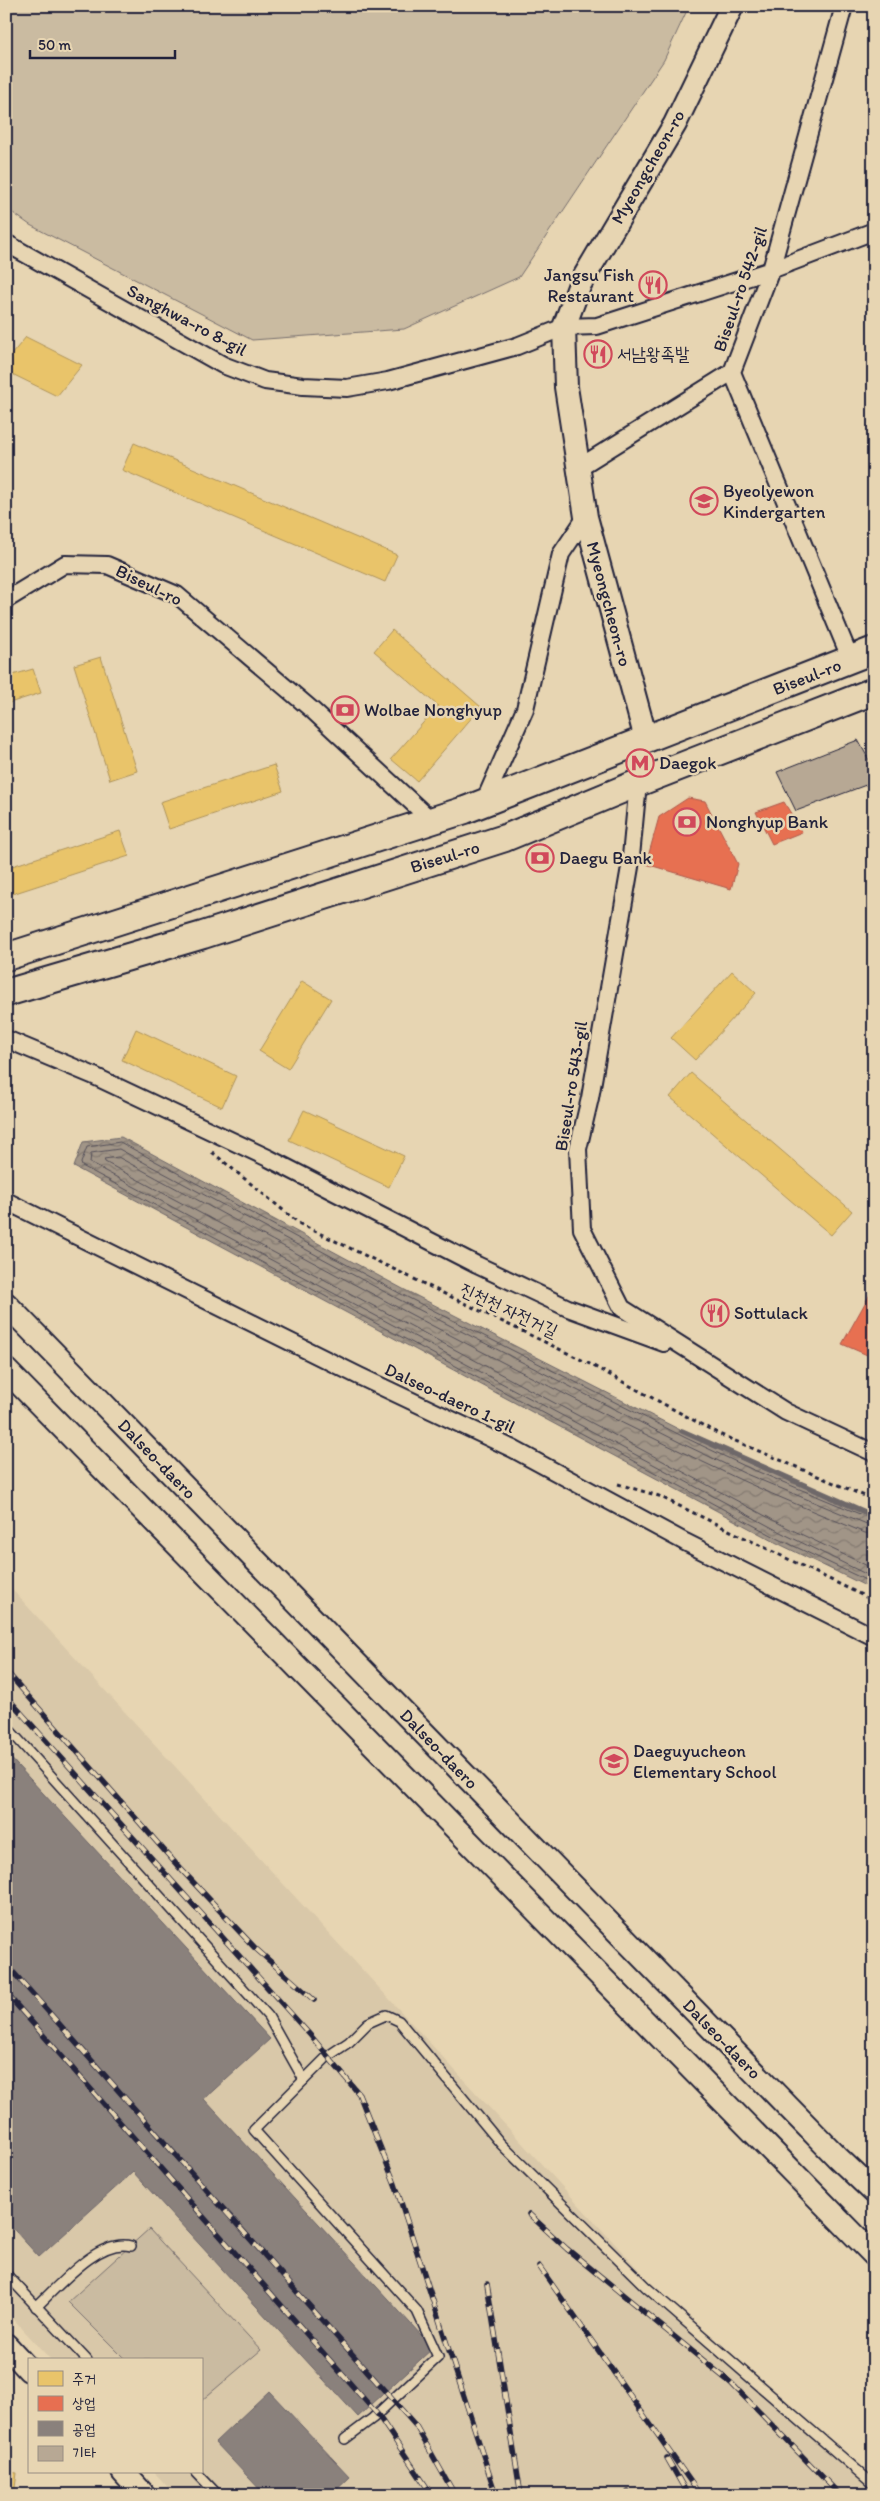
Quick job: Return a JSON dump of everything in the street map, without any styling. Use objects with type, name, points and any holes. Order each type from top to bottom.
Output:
[{"type":"main road","name":"Myeongcheon-ro","points":[[646,739],[586,517],[566,387],[564,327],[580,284],[675,124],[732,6]]},
{"type":"main road","name":"Biseul-ro","points":[[6,957],[484,802],[862,655]]},
{"type":"main road","name":"Biseul-ro","points":[[6,993],[203,935],[505,838],[638,783],[874,691]]},
{"type":"main road","points":[[6,1008],[35,984]]},
{"type":"main road","name":"Dalseo-daero","points":[[6,1304],[824,2144],[874,2192]]},
{"type":"main road","points":[[6,1370],[874,2256]]},
{"type":"main road","points":[[6,2346],[28,2369]]},
{"type":"main road","points":[[125,2474],[144,2495]]},
{"type":"street","name":"Biseul-ro 542-gil","points":[[844,6],[771,270],[732,372],[862,655]]},
{"type":"street","points":[[564,327],[596,326],[771,270],[874,231]]},
{"type":"street","name":"Sanghwa-ro 8-gil","points":[[6,243],[224,365],[265,381],[304,386],[347,388],[388,381],[517,346],[564,327]]},
{"type":"street","points":[[578,468],[732,372]]},
{"type":"street","points":[[484,802],[525,709],[561,554],[586,517]]},
{"type":"street","name":"Biseul-ro","points":[[6,600],[65,564],[107,565],[177,595],[311,709],[431,820]]},
{"type":"street","name":"Biseul-ro 543-gil","points":[[638,783],[630,867],[590,1098],[578,1149],[582,1229],[622,1308],[786,1412],[874,1453]]},
{"type":"street","points":[[6,1039],[92,1075],[268,1158],[477,1265],[568,1308],[631,1330],[703,1359]]},
{"type":"street","name":"Dalseo-daero 1-gil","points":[[6,1201],[359,1376],[513,1449],[685,1542],[874,1637]]},
{"type":"lane","points":[[6,1726],[268,2016],[304,2080]]},
{"type":"lane","points":[[345,2439],[373,2418],[438,2357],[418,2311],[254,2130],[328,2056],[349,2042],[368,2023],[386,2014],[399,2021],[501,2144],[646,2287],[874,2485]]},
{"type":"lane","points":[[36,2307],[95,2253],[121,2243],[131,2246]]},
{"type":"lane","points":[[6,2274],[85,2358]]},
{"type":"lane","points":[[198,2474],[218,2495]]},
{"type":"path","name":"진천천 자전거길","points":[[208,1150],[300,1224],[586,1362],[719,1434],[874,1500]]},
{"type":"path","points":[[614,1483],[659,1496],[874,1601]]},
{"type":"shaded area","points":[[6,6],[689,6],[664,60],[519,277],[404,329],[252,340],[30,225],[6,208]]},
{"type":"shaded area","points":[[6,1583],[650,2282],[874,2479],[874,2495],[175,2495],[156,2474],[202,2474],[202,2358],[49,2358],[6,2311]]},
{"type":"shaded area","points":[[149,2229],[261,2350],[202,2400],[202,2358],[124,2358],[68,2302]]},
{"type":"water","points":[[121,1137],[403,1289],[688,1434],[751,1464],[874,1516],[874,1590],[777,1543],[74,1167],[83,1142]]},
{"type":"building: 주거","points":[[26,337],[82,365],[57,396],[6,371],[6,361]]},
{"type":"building: 주거","points":[[134,443],[397,555],[385,582],[122,470]]},
{"type":"building: 주거","points":[[392,630],[481,707],[417,781],[391,759],[438,706],[374,651]]},
{"type":"building: 주거","points":[[101,657],[137,771],[110,780],[74,665]]},
{"type":"building: 주거","points":[[33,669],[41,693],[6,704],[6,677]]},
{"type":"building: 주거","points":[[274,765],[283,791],[169,829],[160,802]]},
{"type":"building: 주거","points":[[120,831],[129,856],[6,896],[6,868]]},
{"type":"building: 주거","points":[[732,971],[756,993],[695,1060],[671,1038]]},
{"type":"building: 주거","points":[[302,981],[331,999],[288,1069],[259,1051]]},
{"type":"building: 주거","points":[[136,1029],[236,1076],[222,1107],[122,1060]]},
{"type":"building: 주거","points":[[691,1073],[852,1211],[831,1235],[670,1097]]},
{"type":"building: 주거","points":[[304,1110],[404,1156],[389,1187],[289,1140]]},
{"type":"building: 주거","points":[[6,2472],[17,2473],[14,2495],[6,2495]]},
{"type":"building: 상업","points":[[688,798],[705,801],[738,864],[731,889],[646,864],[659,817]]},
{"type":"building: 상업","points":[[784,802],[802,832],[772,844],[756,812]]},
{"type":"building: 상업","points":[[874,1287],[874,1358],[842,1344]]},
{"type":"building: 공업","points":[[6,1753],[270,2039],[204,2099],[433,2348],[358,2417],[133,2172],[39,2257],[6,2221]]},
{"type":"building: 공업","points":[[269,2391],[350,2477],[331,2495],[265,2495],[215,2442]]},
{"type":"building: 기타","points":[[858,740],[874,769],[874,782],[796,811],[777,772]]},
{"type":"waterway","points":[[682,1431],[874,1516]]},
{"type":"railway","points":[[6,1671],[177,1865],[255,1948],[314,2000]]},
{"type":"railway","points":[[6,1696],[311,2036],[359,2094],[395,2184],[496,2495]]},
{"type":"railway","points":[[6,1964],[416,2426],[455,2495]]},
{"type":"railway","points":[[6,1993],[378,2415],[432,2495]]},
{"type":"railway","points":[[529,2214],[567,2249],[731,2383],[840,2495]]},
{"type":"railway","points":[[539,2266],[700,2495]]},
{"type":"railway","points":[[487,2284],[521,2495]]},
{"type":"railway","points":[[667,2458],[688,2495]]},
{"type":"place","name":"Jangsu Fish Restaurant","points":[[653,285]]},
{"type":"place","name":"서남왕족발","points":[[598,354]]},
{"type":"place","name":"Byeolyewon Kindergarten","points":[[704,501]]},
{"type":"place","name":"Wolbae Nonghyup","points":[[345,710]]},
{"type":"place","name":"Daegok","points":[[640,763]]},
{"type":"place","name":"Nonghyup Bank","points":[[687,822]]},
{"type":"place","name":"Daegu Bank","points":[[540,858]]},
{"type":"place","name":"Sottulack","points":[[715,1313]]},
{"type":"place","name":"Daeguyucheon Elementary School","points":[[614,1761]]}]
